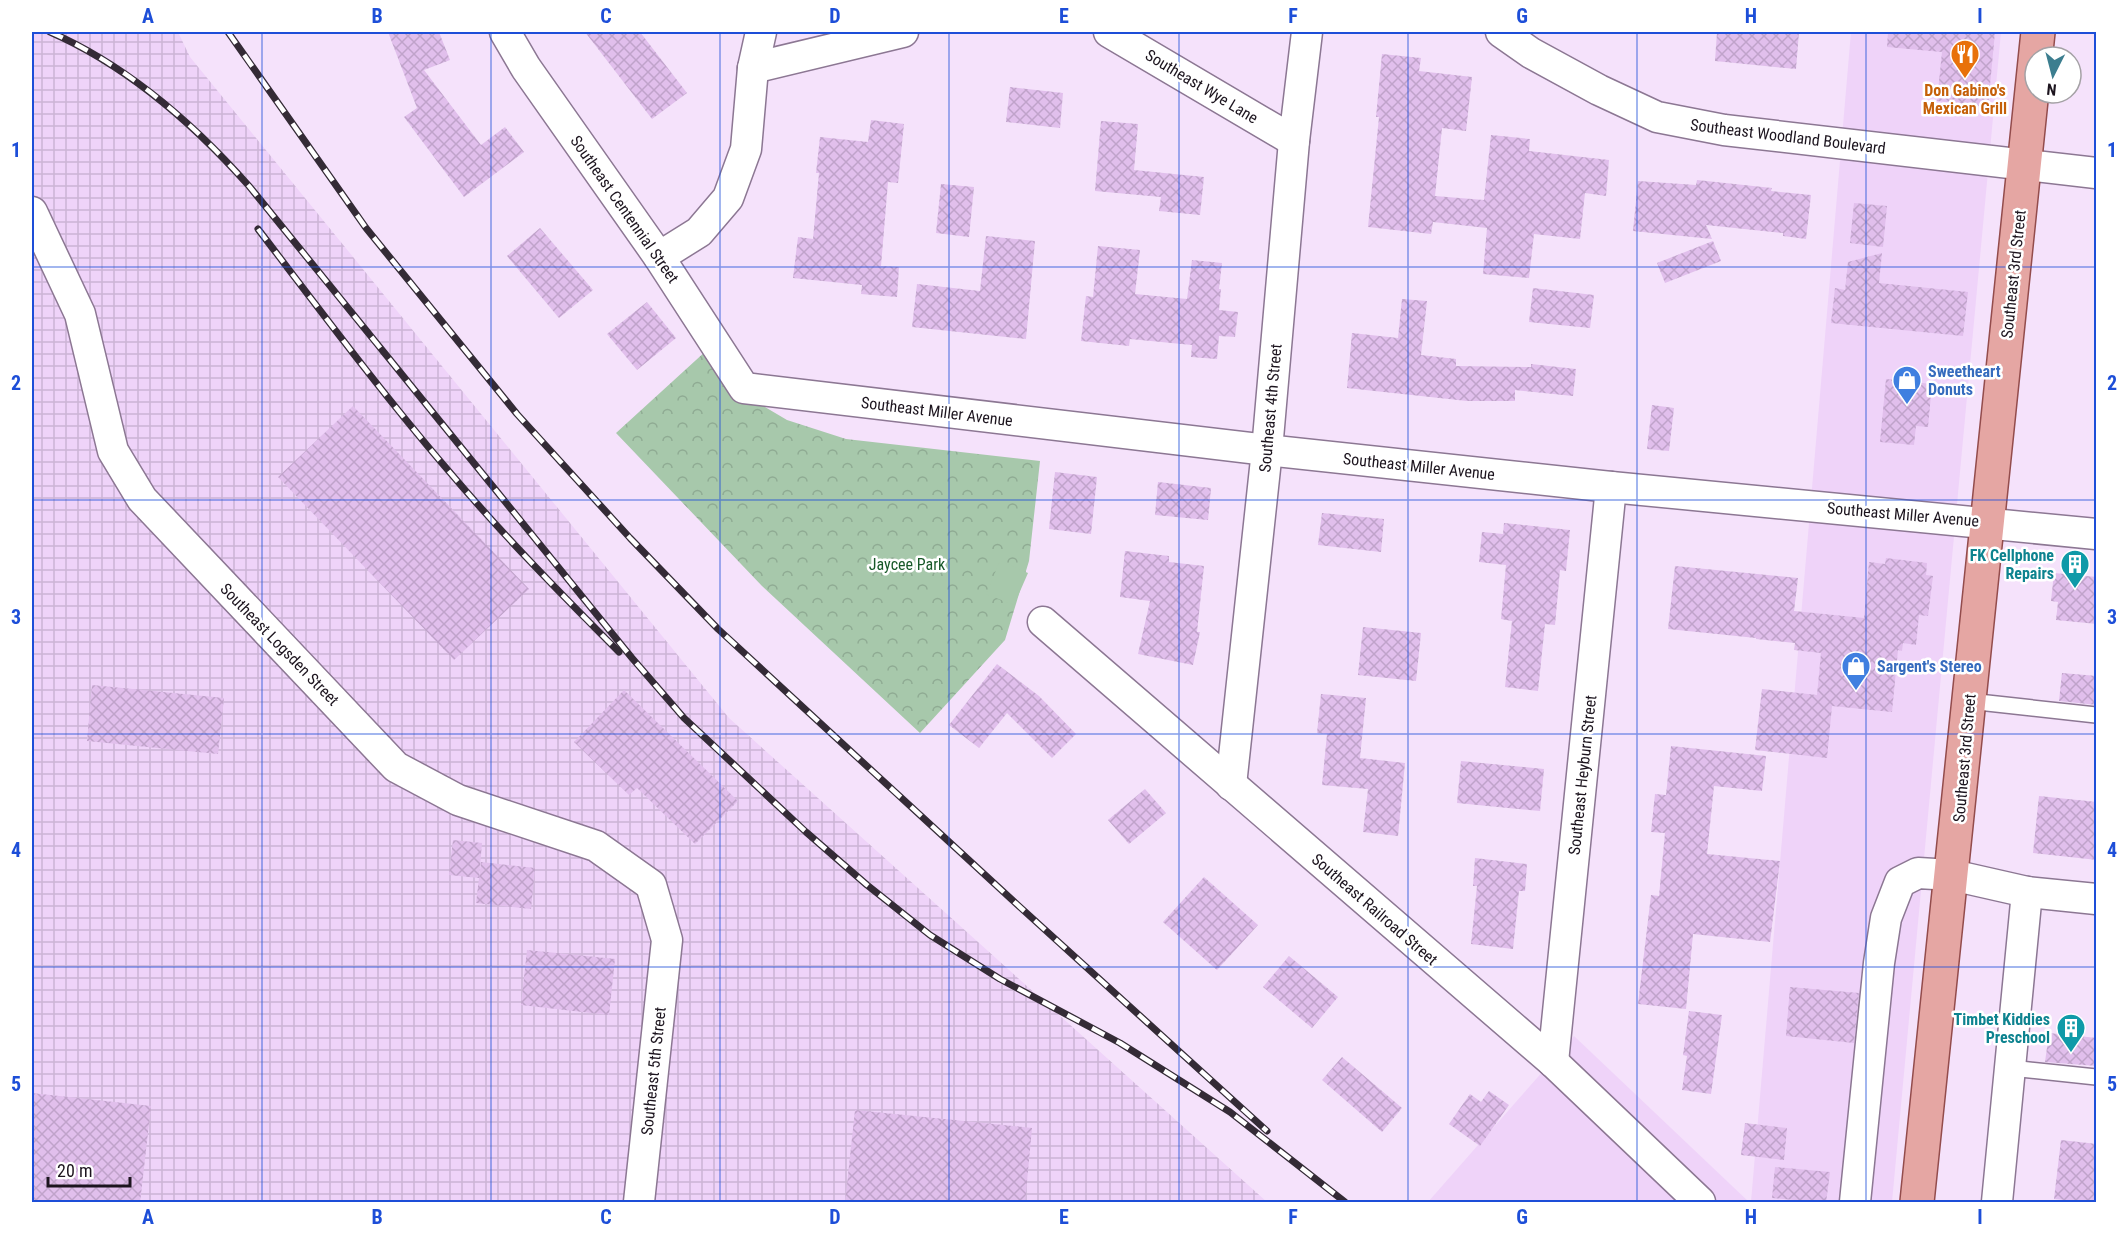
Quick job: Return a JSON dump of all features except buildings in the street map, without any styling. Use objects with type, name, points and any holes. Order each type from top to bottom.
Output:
[{"type":"main road","name":"Southeast 3rd Street","points":[[1917,1203],[2038,32]]},
{"type":"street","name":"Southeast Centennial Street","points":[[505,32],[526,68],[659,257],[744,388]]},
{"type":"street","points":[[659,257],[699,232],[728,198],[746,149],[753,68],[761,32]]},
{"type":"street","points":[[753,68],[903,32]]},
{"type":"street","name":"Southeast Wye Lane","points":[[1109,32],[1294,141]]},
{"type":"street","name":"Southeast 4th Street","points":[[1231,785],[1267,450],[1294,141],[1307,32]]},
{"type":"street","name":"Southeast Woodland Boulevard","points":[[1502,32],[1531,53],[1657,117],[1724,130],[2097,173]]},
{"type":"street","name":"Southeast Logsden Street","points":[[32,212],[80,314],[113,451],[142,499],[396,767],[458,800],[596,846],[651,885],[667,940]]},
{"type":"street","name":"Southeast Miller Avenue","points":[[744,388],[1267,450],[1611,487],[2097,534]]},
{"type":"street","name":"Southeast Heyburn Street","points":[[1553,1062],[1611,487]]},
{"type":"street","name":"Southeast Railroad Street","points":[[1043,622],[1553,1062],[1700,1203]]},
{"type":"street","points":[[1855,1203],[1879,963],[1886,918],[1900,882],[1918,873],[1952,875],[2027,892],[2097,899]]},
{"type":"street","points":[[1997,1203],[2027,892]]},
{"type":"street","name":"Southeast 5th Street","points":[[639,1203],[667,940]]},
{"type":"lane","points":[[1969,701],[2097,715]]},
{"type":"lane","points":[[2011,1068],[2097,1077]]},
{"type":"shaded area","points":[[32,32],[178,32],[190,57],[729,718],[1267,1202],[32,1202]]},
{"type":"shaded area","points":[[1851,32],[2001,32],[1892,1202],[1751,1202]]},
{"type":"shaded area","points":[[1574,1036],[1749,1202],[1428,1202]]},
{"type":"green space","name":"Jaycee Park","points":[[707,350],[758,403],[787,420],[846,439],[1040,461],[1029,561],[1005,640],[920,733],[762,586],[616,433]]},
{"type":"green space","points":[[1000,561],[1028,573],[1014,605],[986,594]]},
{"type":"railway","points":[[50,32],[106,62],[158,98],[228,163],[632,658],[684,718],[806,832],[930,935],[1000,979],[1120,1043],[1230,1112],[1345,1202]]},
{"type":"railway","points":[[228,32],[366,228],[517,414],[630,538],[718,629],[1267,1131]]},
{"type":"railway","points":[[258,229],[375,381],[467,493],[619,652]]},
{"type":"place","name":"Don Gabino's Mexican Grill","points":[[1965,80]]},
{"type":"place","name":"Sweetheart Donuts","points":[[1907,406]]},
{"type":"place","name":"FK Cellphone Repairs","points":[[2075,590]]},
{"type":"place","name":"Sargent's Stereo","points":[[1856,692]]},
{"type":"place","name":"Timbet Kiddies Preschool","points":[[2071,1054]]}]
